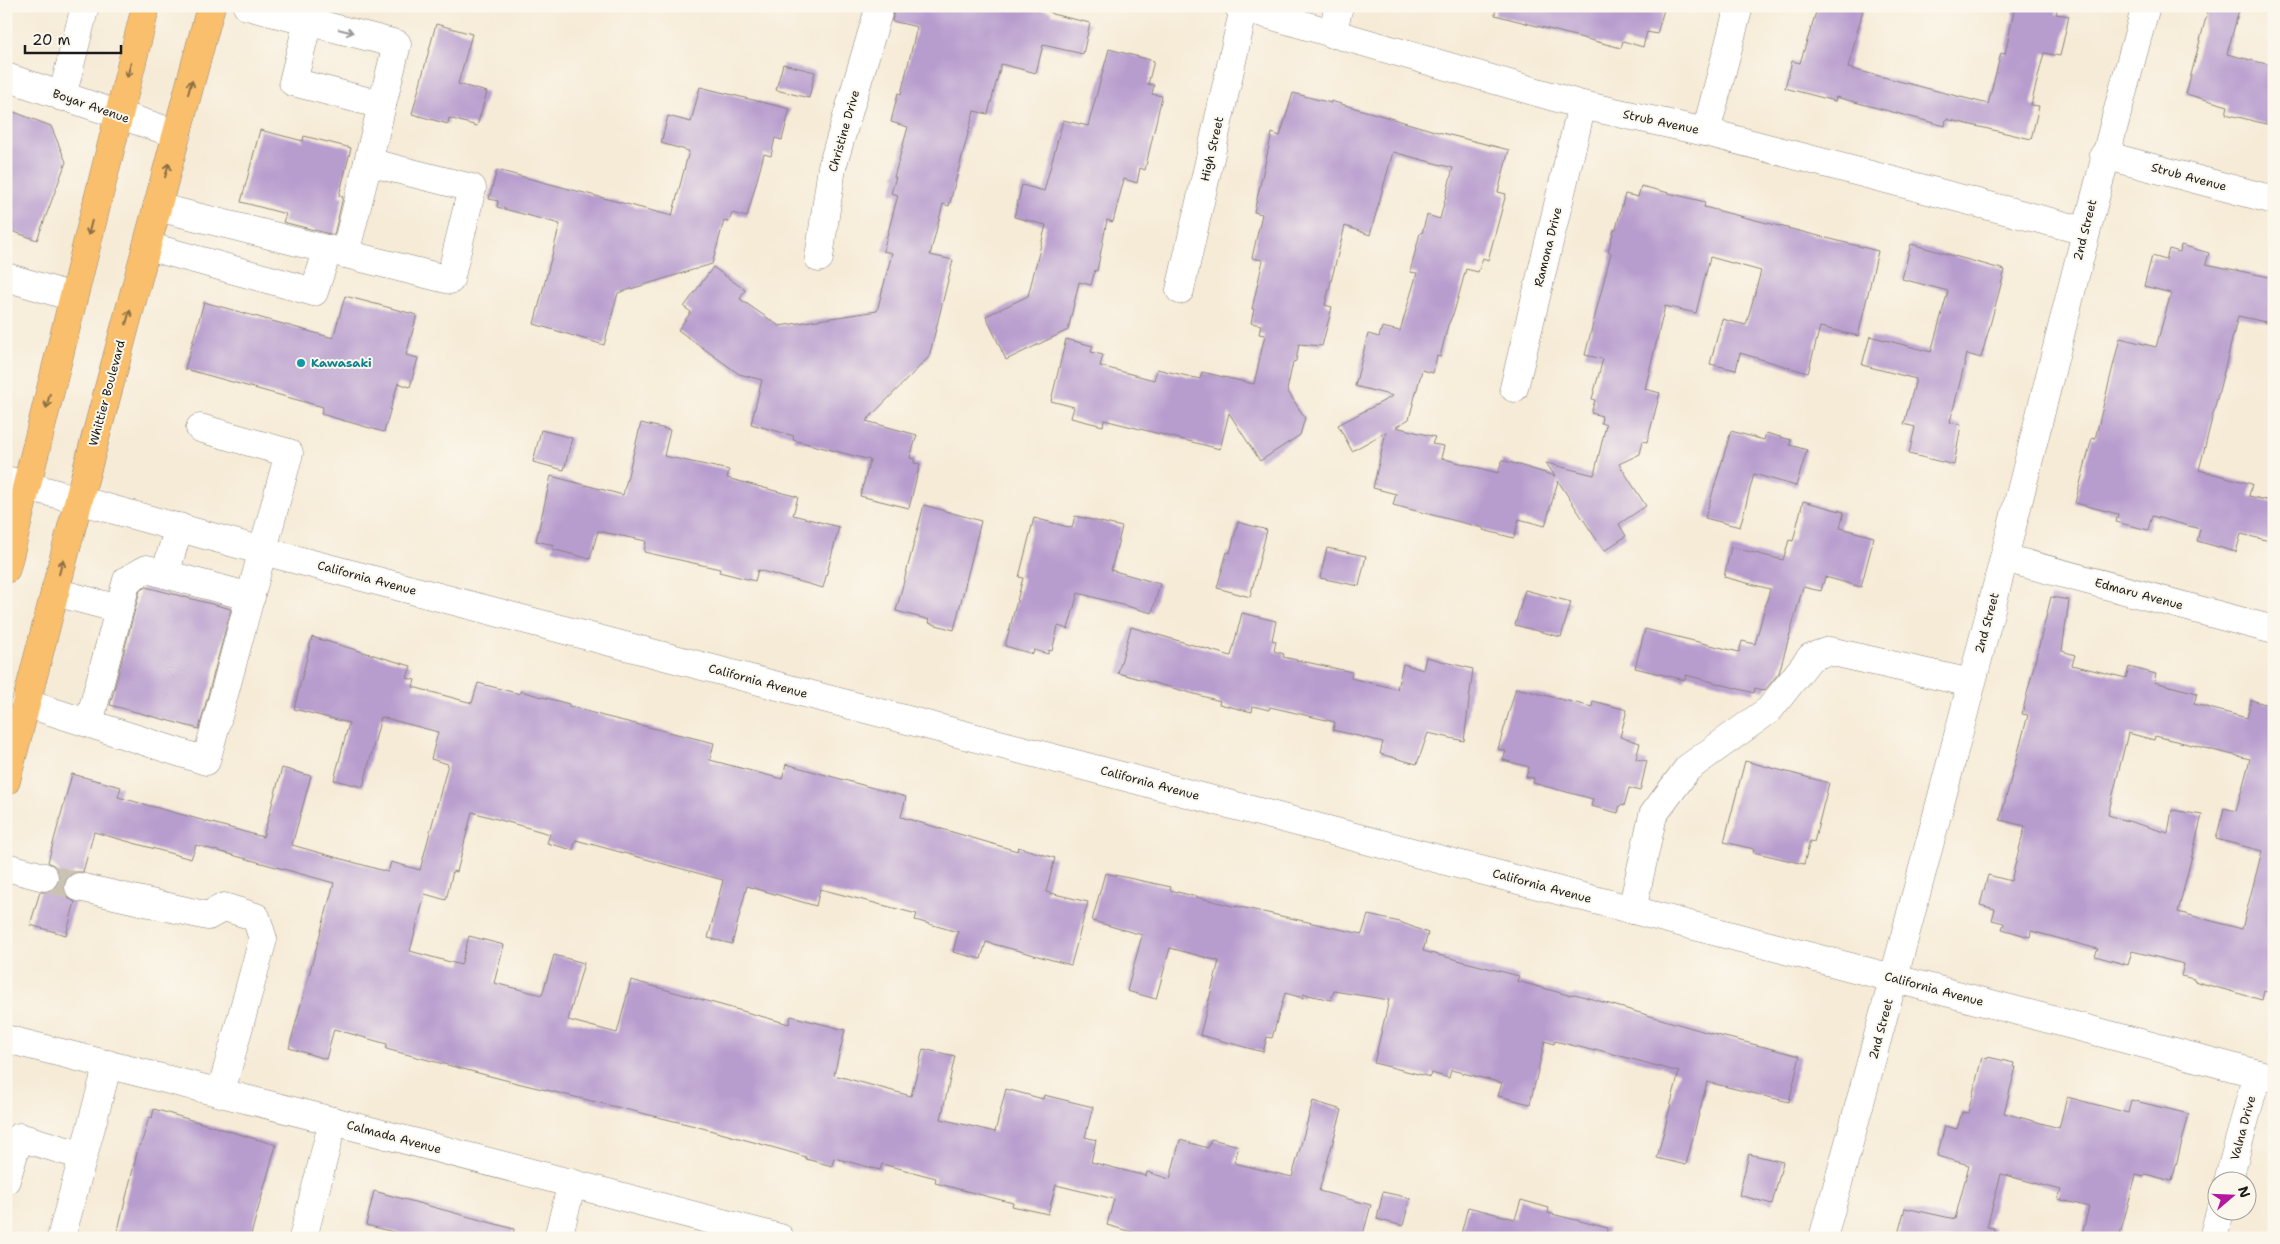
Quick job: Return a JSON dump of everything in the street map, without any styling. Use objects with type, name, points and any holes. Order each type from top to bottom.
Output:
[{"type":"main road","points":[[6,569],[17,482],[73,297],[146,6]]},
{"type":"main road","name":"Whittier Boulevard","points":[[6,781],[25,703],[211,6]]},
{"type":"street","points":[[62,97],[86,6]]},
{"type":"street","points":[[147,246],[314,292],[337,251],[368,162],[397,44],[248,6]]},
{"type":"street","name":"Christine Drive","points":[[819,258],[832,167],[880,6]]},
{"type":"street","points":[[1332,34],[1339,6]]},
{"type":"street","points":[[1706,132],[1740,6]]},
{"type":"street","name":"2nd Street","points":[[1823,1238],[1894,978],[2004,558],[2104,155],[2146,6]]},
{"type":"street","name":"Strub Avenue","points":[[1241,7],[1582,105],[1706,132],[2085,231]]},
{"type":"street","name":"High Street","points":[[1180,290],[1241,7]]},
{"type":"street","points":[[308,21],[293,82],[382,105]]},
{"type":"street","name":"Boyar Avenue","points":[[6,77],[118,116],[177,134]]},
{"type":"street","name":"Ramona Drive","points":[[1514,388],[1582,105]]},
{"type":"street","name":"Strub Avenue","points":[[2104,155],[2274,200]]},
{"type":"street","points":[[157,207],[450,280],[472,188],[368,162]]},
{"type":"street","points":[[6,277],[73,297]]},
{"type":"street","points":[[25,703],[206,761],[289,453],[200,428]]},
{"type":"street","name":"California Avenue","points":[[17,482],[263,550],[2266,1076]]},
{"type":"street","points":[[165,574],[179,527]]},
{"type":"street","name":"Edmaru Avenue","points":[[2004,558],[2274,630]]},
{"type":"street","points":[[89,723],[127,580],[147,569],[251,597]]},
{"type":"street","points":[[55,592],[119,610]]},
{"type":"street","points":[[1632,910],[1653,815],[1688,768],[1768,710],[1811,657],[1829,651],[1971,683]]},
{"type":"street","points":[[6,867],[44,877]]},
{"type":"street","points":[[79,886],[208,916],[224,907],[256,917],[263,939],[221,1092]]},
{"type":"street","name":"Calmada Avenue","points":[[6,1039],[221,1092],[780,1238]]},
{"type":"street","points":[[61,1238],[108,1064]]},
{"type":"street","name":"Valna Drive","points":[[2232,1172],[2266,1076]]},
{"type":"street","points":[[303,1238],[333,1121]]},
{"type":"street","points":[[6,1180],[19,1136],[83,1156]]},
{"type":"street","points":[[558,1238],[572,1183]]},
{"type":"street","points":[[2213,1238],[2217,1222]]},
{"type":"building","points":[[895,6],[1030,6],[1052,12],[1052,14],[1090,23],[1083,54],[1043,45],[1036,73],[1001,64],[988,114],[974,111],[949,206],[943,204],[930,255],[953,260],[929,357],[866,421],[917,435],[910,458],[915,459],[914,463],[920,464],[909,508],[860,496],[870,460],[793,440],[794,436],[751,424],[762,380],[739,374],[678,330],[691,312],[684,307],[713,267],[745,290],[740,299],[779,326],[877,311],[892,253],[883,251],[898,195],[891,193],[908,127],[891,122],[898,93],[901,94],[917,27],[892,21]]},
{"type":"building","points":[[1496,6],[1665,6],[1657,34],[1647,32],[1643,47],[1623,41],[1621,48],[1495,15]]},
{"type":"building","points":[[1818,6],[1864,6],[1848,68],[1988,104],[2001,53],[2005,54],[2015,6],[2058,6],[2056,14],[2069,16],[2060,56],[2044,53],[2031,105],[2039,106],[2031,139],[1946,119],[1945,126],[1836,97],[1835,101],[1785,88],[1792,61],[1800,63]]},
{"type":"building","points":[[2209,6],[2240,6],[2227,54],[2274,66],[2274,126],[2226,114],[2228,106],[2186,94]]},
{"type":"building","points":[[436,24],[472,34],[458,84],[487,92],[477,126],[449,118],[448,124],[412,114]]},
{"type":"building","points":[[1109,49],[1154,61],[1148,84],[1154,85],[1152,94],[1162,96],[1145,170],[1140,168],[1137,183],[1124,179],[1113,222],[1107,220],[1097,271],[1095,270],[1091,285],[1079,282],[1068,330],[1006,360],[986,316],[1028,296],[1046,225],[1014,217],[1022,185],[1044,191],[1063,120],[1088,126]]},
{"type":"building","points":[[783,64],[815,72],[809,98],[776,90]]},
{"type":"building","points":[[700,87],[790,109],[782,140],[775,138],[771,156],[764,154],[747,217],[732,213],[729,222],[724,221],[712,264],[618,293],[604,345],[534,324],[560,224],[497,207],[498,201],[489,199],[497,170],[672,216],[689,151],[661,143],[668,116],[691,122]]},
{"type":"building","points":[[1293,93],[1331,103],[1331,101],[1509,150],[1498,192],[1506,194],[1488,260],[1483,258],[1478,272],[1466,269],[1440,357],[1437,356],[1433,373],[1422,370],[1409,419],[1396,427],[1435,437],[1432,444],[1444,446],[1441,458],[1498,473],[1502,460],[1555,476],[1546,463],[1594,475],[1606,425],[1601,423],[1602,416],[1591,413],[1595,400],[1592,399],[1603,359],[1585,355],[1611,253],[1608,252],[1625,194],[1638,197],[1641,186],[1705,202],[1704,207],[1878,251],[1858,336],[1820,327],[1808,373],[1740,353],[1736,370],[1710,364],[1722,319],[1746,325],[1761,271],[1710,257],[1696,313],[1665,306],[1645,389],[1660,393],[1647,442],[1643,441],[1640,454],[1619,464],[1646,506],[1619,524],[1626,536],[1604,551],[1558,481],[1545,526],[1519,519],[1514,538],[1483,530],[1484,528],[1393,505],[1396,494],[1373,488],[1386,432],[1352,451],[1338,425],[1393,396],[1355,386],[1368,334],[1379,337],[1382,327],[1400,331],[1417,273],[1410,272],[1420,233],[1422,233],[1427,215],[1440,219],[1453,168],[1393,152],[1370,235],[1345,226],[1325,305],[1332,307],[1322,346],[1299,344],[1296,361],[1293,362],[1287,390],[1305,418],[1300,435],[1260,461],[1229,413],[1220,449],[1104,420],[1103,426],[1071,418],[1074,407],[1051,401],[1066,339],[1093,346],[1091,352],[1103,355],[1100,366],[1154,380],[1157,369],[1200,379],[1202,372],[1254,384],[1265,335],[1259,334],[1261,325],[1251,323],[1254,309],[1252,309],[1263,260],[1252,258],[1262,214],[1254,212],[1272,133],[1280,136]]},
{"type":"building","points":[[6,109],[51,126],[66,162],[37,240],[6,229]]},
{"type":"building","points":[[260,130],[303,141],[304,136],[351,148],[339,196],[343,197],[334,235],[283,222],[286,214],[241,202]]},
{"type":"building","points":[[1911,244],[2005,270],[1981,358],[1967,354],[1950,422],[1961,425],[1954,465],[1909,454],[1915,427],[1904,424],[1916,379],[1862,365],[1870,336],[1931,352],[1948,291],[1902,279]]},
{"type":"building","points":[[2181,245],[2209,253],[2206,264],[2274,278],[2274,324],[2238,316],[2199,470],[2252,484],[2249,496],[2274,502],[2274,542],[2241,534],[2236,552],[2197,541],[2200,529],[2152,516],[2148,530],[2116,522],[2118,514],[2075,503],[2092,438],[2095,439],[2120,338],[2156,347],[2171,293],[2144,286],[2152,256],[2166,260],[2169,249],[2180,252]]},
{"type":"building","name":"Kawasaki","points":[[345,296],[417,315],[406,355],[418,358],[410,387],[398,383],[384,432],[321,414],[323,407],[185,369],[204,302],[333,338]]},
{"type":"building","points":[[641,423],[670,430],[664,456],[729,470],[727,478],[798,497],[793,515],[839,527],[823,588],[758,570],[755,581],[719,572],[720,569],[644,552],[646,541],[598,531],[590,559],[552,549],[554,545],[536,541],[551,476],[623,495]]},
{"type":"building","points":[[541,430],[572,438],[564,470],[533,462]]},
{"type":"building","points":[[1731,431],[1764,440],[1766,433],[1791,440],[1790,445],[1807,450],[1796,486],[1754,474],[1740,527],[1705,518]]},
{"type":"building","points":[[1803,501],[1844,512],[1840,528],[1874,537],[1861,587],[1825,577],[1821,591],[1803,587],[1779,673],[1764,691],[1755,688],[1754,693],[1686,675],[1685,680],[1635,668],[1645,629],[1739,652],[1742,641],[1755,644],[1770,589],[1724,577],[1731,547],[1783,560],[1789,540],[1793,541]]},
{"type":"building","points":[[924,505],[981,521],[954,630],[929,623],[930,620],[896,611]]},
{"type":"building","points":[[1075,516],[1122,527],[1111,570],[1160,584],[1152,613],[1078,593],[1068,629],[1058,626],[1052,651],[1049,650],[1048,654],[1034,650],[1033,654],[1005,646],[1023,578],[1019,577],[1034,518],[1072,528]]},
{"type":"building","points":[[1238,522],[1267,530],[1250,597],[1217,588],[1227,552],[1230,553]]},
{"type":"building","points":[[1327,548],[1366,556],[1359,586],[1320,578]]},
{"type":"building","points":[[146,587],[231,609],[199,729],[110,705],[140,590]]},
{"type":"building","points":[[1525,590],[1571,602],[1561,637],[1515,625]]},
{"type":"building","points":[[2051,597],[2069,600],[2062,651],[2075,655],[2072,665],[2126,678],[2129,667],[2156,674],[2154,682],[2197,693],[2194,704],[2247,718],[2251,700],[2265,704],[2274,703],[2274,994],[2264,991],[2262,1000],[2194,981],[2194,979],[2181,976],[2184,964],[2132,951],[2128,965],[2095,956],[2098,949],[2031,931],[2030,937],[2002,929],[2004,923],[1992,920],[1995,909],[1980,905],[1988,875],[2011,881],[2025,826],[2000,820],[2028,715],[2022,714]],"holes":[[[2128,733],[2154,740],[2155,736],[2250,759],[2236,811],[2224,808],[2216,839],[2262,851],[2242,929],[2178,912],[2202,815],[2172,810],[2168,833],[2108,815]]]},
{"type":"building","points":[[1242,613],[1276,621],[1272,640],[1276,641],[1274,651],[1284,654],[1283,657],[1352,672],[1351,678],[1397,689],[1403,664],[1423,670],[1426,657],[1473,669],[1464,741],[1428,733],[1417,764],[1380,754],[1383,742],[1333,730],[1335,722],[1270,707],[1269,710],[1253,706],[1252,712],[1219,704],[1220,701],[1118,673],[1131,627],[1231,656]]},
{"type":"building","points":[[312,637],[411,666],[407,678],[415,680],[413,687],[472,703],[478,683],[520,694],[520,691],[569,704],[569,706],[603,716],[714,743],[710,760],[782,779],[786,764],[906,797],[901,817],[1017,851],[1018,847],[1055,858],[1046,892],[1088,902],[1071,965],[986,942],[981,959],[953,952],[958,932],[915,920],[917,914],[820,889],[816,906],[747,886],[732,944],[708,938],[723,880],[576,840],[573,850],[547,843],[550,834],[472,812],[457,872],[453,871],[446,900],[425,894],[410,951],[461,965],[469,936],[504,945],[494,983],[542,995],[554,955],[584,963],[568,1020],[617,1033],[631,980],[789,1024],[791,1016],[845,1030],[834,1075],[911,1096],[923,1049],[955,1056],[941,1119],[995,1132],[1006,1089],[1043,1099],[1044,1095],[1093,1107],[1085,1137],[1096,1140],[1091,1162],[1146,1176],[1147,1172],[1170,1179],[1180,1140],[1208,1148],[1211,1139],[1239,1146],[1234,1163],[1292,1177],[1313,1101],[1342,1110],[1319,1191],[1371,1205],[1362,1238],[1152,1238],[1107,1225],[1114,1199],[1056,1185],[1048,1214],[1012,1206],[1013,1203],[935,1183],[936,1178],[882,1164],[880,1170],[834,1158],[832,1166],[786,1151],[695,1126],[386,1049],[387,1044],[334,1029],[326,1059],[289,1048],[334,883],[196,845],[191,859],[94,832],[83,872],[74,872],[67,877],[64,883],[64,892],[68,898],[75,902],[66,935],[30,925],[40,892],[49,892],[55,888],[59,881],[59,872],[55,866],[48,862],[72,774],[121,787],[118,797],[263,837],[282,768],[311,776],[292,845],[388,872],[391,862],[420,870],[448,764],[431,759],[438,732],[381,717],[363,787],[334,780],[349,723],[294,709]]},
{"type":"building","points":[[1516,688],[1592,707],[1593,701],[1627,710],[1620,737],[1640,743],[1636,759],[1647,761],[1640,791],[1629,788],[1624,806],[1620,805],[1618,813],[1591,806],[1593,799],[1533,783],[1534,778],[1526,777],[1529,767],[1503,760],[1506,751],[1498,749]]},
{"type":"building","points":[[1745,761],[1829,783],[1814,842],[1810,841],[1804,864],[1753,852],[1754,849],[1724,842]]},
{"type":"building","points":[[1105,873],[1171,887],[1170,890],[1236,907],[1362,934],[1368,915],[1400,922],[1428,933],[1423,951],[1519,976],[1517,981],[1568,995],[1575,994],[1709,1033],[1800,1056],[1789,1102],[1707,1082],[1686,1165],[1657,1158],[1679,1072],[1595,1049],[1595,1051],[1555,1041],[1554,1044],[1545,1041],[1530,1104],[1498,1096],[1502,1083],[1451,1070],[1449,1078],[1431,1073],[1430,1077],[1374,1063],[1389,1000],[1334,991],[1331,1000],[1304,994],[1303,998],[1285,993],[1272,1038],[1267,1037],[1263,1052],[1200,1035],[1219,961],[1170,948],[1156,999],[1127,991],[1142,935],[1092,921]]},
{"type":"building","points":[[1982,1057],[2014,1063],[2013,1067],[2016,1067],[2004,1113],[2059,1128],[2067,1097],[2128,1113],[2131,1100],[2189,1114],[2172,1181],[2145,1174],[2144,1177],[2136,1175],[2119,1238],[2081,1238],[2089,1207],[2058,1199],[2061,1190],[2001,1174],[1987,1227],[1994,1228],[1993,1238],[1897,1238],[1905,1208],[1955,1219],[1969,1165],[1937,1156],[1945,1126],[1957,1129],[1962,1112],[1968,1113]]},
{"type":"building","points":[[154,1109],[276,1145],[250,1238],[116,1238],[139,1145],[141,1145],[149,1117],[152,1118]]},
{"type":"building","points":[[1749,1154],[1783,1162],[1772,1204],[1739,1195]]},
{"type":"building","points":[[374,1191],[514,1229],[513,1238],[417,1238],[366,1225]]},
{"type":"building","points":[[1383,1192],[1410,1198],[1403,1226],[1377,1219]]},
{"type":"building","points":[[1521,1200],[1549,1208],[1548,1213],[1608,1228],[1607,1238],[1460,1238],[1468,1207],[1515,1219]]},
{"type":"tunnel","points":[[44,877],[79,887]]},
{"type":"place","name":"Kawasaki","points":[[301,363]]}]
